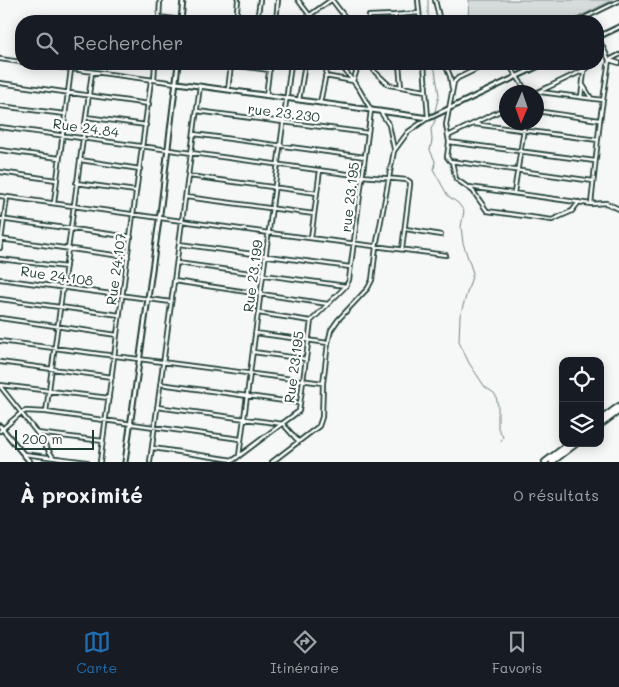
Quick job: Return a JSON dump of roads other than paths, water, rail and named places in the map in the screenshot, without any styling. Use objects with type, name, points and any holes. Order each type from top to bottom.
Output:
[{"type":"main road","points":[[604,417],[619,406]]},
{"type":"main road","points":[[604,422],[619,411]]},
{"type":"main road","points":[[545,462],[565,447]]},
{"type":"main road","points":[[552,462],[571,447]]},
{"type":"street","points":[[159,15],[160,0]]},
{"type":"street","points":[[182,15],[183,0]]},
{"type":"street","points":[[237,15],[238,0]]},
{"type":"street","points":[[258,15],[260,0]]},
{"type":"street","points":[[277,15],[278,0]]},
{"type":"street","points":[[298,0],[310,15]]},
{"type":"street","points":[[312,15],[332,0],[343,15]]},
{"type":"street","points":[[396,15],[419,13],[418,0]]},
{"type":"street","points":[[434,0],[438,15]]},
{"type":"street","points":[[590,15],[619,1]]},
{"type":"street","points":[[604,34],[619,27]]},
{"type":"street","points":[[591,204],[609,60],[604,50]]},
{"type":"street","points":[[609,60],[619,55]]},
{"type":"street","points":[[0,59],[15,61]]},
{"type":"street","points":[[609,60],[619,63]]},
{"type":"street","points":[[54,203],[71,70]]},
{"type":"street","points":[[78,70],[320,104],[429,117]]},
{"type":"street","name":"Rue 24.107","points":[[100,462],[154,70]]},
{"type":"street","points":[[125,462],[160,217],[178,70]]},
{"type":"street","points":[[228,90],[230,70]]},
{"type":"street","points":[[266,96],[270,70]]},
{"type":"street","name":"Rue 23.199","points":[[239,456],[290,70]]},
{"type":"street","points":[[299,100],[304,70]]},
{"type":"street","points":[[320,104],[326,70]]},
{"type":"street","points":[[345,70],[371,110]]},
{"type":"street","points":[[353,81],[357,70]]},
{"type":"street","points":[[374,70],[389,85],[426,91]]},
{"type":"street","points":[[400,70],[401,87]]},
{"type":"street","points":[[424,70],[429,117]]},
{"type":"street","points":[[448,70],[453,90]]},
{"type":"street","points":[[475,70],[456,79],[446,125],[448,136],[447,157],[451,162],[456,179],[474,193],[487,211],[555,220],[572,211],[578,202]]},
{"type":"street","points":[[512,70],[523,85]]},
{"type":"street","points":[[272,462],[317,429],[320,423],[323,412],[323,383],[328,343],[334,325],[371,284],[394,151],[408,132],[429,117],[530,70]]},
{"type":"street","points":[[544,90],[584,70]]},
{"type":"street","points":[[581,97],[586,70]]},
{"type":"street","points":[[46,412],[92,72]]},
{"type":"street","points":[[325,76],[353,81]]},
{"type":"street","points":[[0,83],[149,104]]},
{"type":"street","points":[[583,85],[591,98]]},
{"type":"street","points":[[150,462],[200,86]]},
{"type":"street","points":[[544,94],[603,100]]},
{"type":"street","points":[[0,106],[64,114]]},
{"type":"street","name":"rue 23.195","points":[[346,286],[354,243],[371,110]]},
{"type":"street","name":"rue 23.230","points":[[197,111],[368,133]]},
{"type":"street","points":[[380,111],[388,125],[394,151]]},
{"type":"street","points":[[448,136],[499,112]]},
{"type":"street","points":[[544,112],[600,120]]},
{"type":"street","points":[[86,117],[146,125]]},
{"type":"street","points":[[474,124],[598,140]]},
{"type":"street","name":"Rue 24.84","points":[[0,127],[191,154],[407,180],[410,182],[406,229]]},
{"type":"street","points":[[514,194],[524,131]]},
{"type":"street","points":[[194,134],[365,157]]},
{"type":"street","points":[[448,142],[595,161]]},
{"type":"street","points":[[0,150],[59,158]]},
{"type":"street","points":[[80,160],[140,169]]},
{"type":"street","points":[[451,162],[593,181]]},
{"type":"street","points":[[311,238],[320,170]]},
{"type":"street","points":[[0,172],[56,180]]},
{"type":"street","points":[[189,176],[317,193]]},
{"type":"street","points":[[76,183],[136,191]]},
{"type":"street","points":[[468,187],[591,204],[606,203],[619,210]]},
{"type":"street","points":[[0,196],[269,233],[402,249],[424,254],[446,255]]},
{"type":"street","points":[[0,248],[2,219],[7,197]]},
{"type":"street","points":[[186,197],[272,210],[314,214]]},
{"type":"street","points":[[2,219],[131,237]]},
{"type":"street","points":[[402,249],[406,229],[441,234]]},
{"type":"street","points":[[1,239],[128,257]]},
{"type":"street","points":[[179,244],[350,267]]},
{"type":"street","points":[[0,258],[66,267]]},
{"type":"street","points":[[177,263],[346,286]]},
{"type":"street","name":"Rue 24.108","points":[[0,279],[171,302]]},
{"type":"street","points":[[174,281],[328,304]]},
{"type":"street","name":"Rue 23.195","points":[[232,461],[299,410],[311,321],[346,286]]},
{"type":"street","points":[[0,298],[120,315]]},
{"type":"street","points":[[258,313],[311,321]]},
{"type":"street","points":[[0,318],[117,335]]},
{"type":"street","points":[[255,333],[328,343]]},
{"type":"street","points":[[0,341],[323,383]]},
{"type":"street","points":[[253,352],[306,359]]},
{"type":"street","points":[[0,362],[112,377]]},
{"type":"street","points":[[160,384],[300,403]]},
{"type":"street","points":[[0,386],[109,398]]},
{"type":"street","points":[[0,386],[54,457]]},
{"type":"street","points":[[157,408],[283,424],[299,443]]},
{"type":"street","points":[[30,462],[1,429],[26,411],[46,412],[240,439]]},
{"type":"street","points":[[37,433],[103,441]]},
{"type":"street","points":[[152,448],[232,461]]},
{"type":"street","points":[[23,454],[87,462]]},
{"type":"waterway","points":[[428,0],[428,15]]},
{"type":"waterway","points":[[435,70],[439,95],[435,111],[435,121],[431,129],[432,140],[430,150],[435,161],[434,171],[448,196],[458,203],[464,211],[461,227],[463,243],[473,273],[460,316],[459,342],[469,363],[485,387],[496,396],[498,428],[503,437],[501,441]]}]
